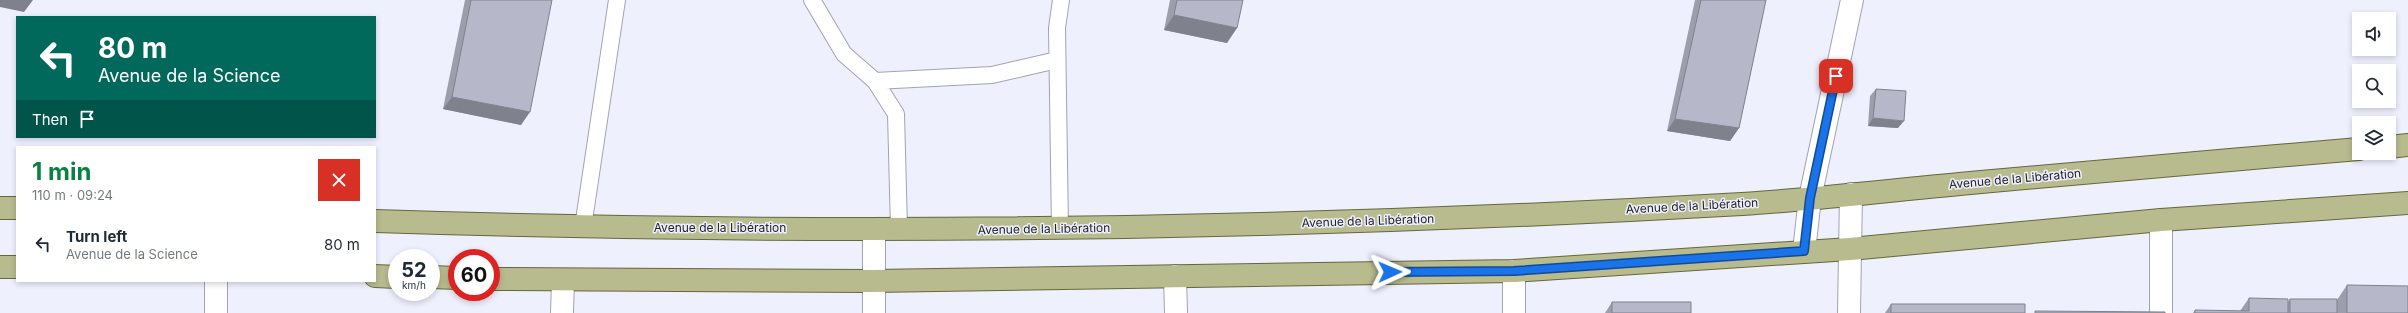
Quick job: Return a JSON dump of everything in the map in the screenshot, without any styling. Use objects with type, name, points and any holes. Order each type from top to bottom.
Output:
[{"type":"main road","points":[[2396,146],[2408,145]]},
{"type":"main road","name":"Avenue de la Libération","points":[[376,221],[583,227],[1060,230],[1382,222],[1748,204],[2352,150]]},
{"type":"main road","points":[[500,278],[563,280],[874,281],[1514,271],[1850,249],[2161,220],[2408,203]]},
{"type":"main road","points":[[0,208],[16,208]]},
{"type":"main road","points":[[0,267],[16,267]]},
{"type":"main road","points":[[376,276],[388,276]]},
{"type":"street","points":[[1804,251],[1810,198],[1852,0]]},
{"type":"street","points":[[1849,313],[1851,194]]},
{"type":"street","points":[[2161,220],[2161,313]]},
{"type":"street","points":[[874,229],[874,313]]},
{"type":"street","points":[[1514,271],[1514,313]]},
{"type":"street","points":[[1175,276],[1176,313]]},
{"type":"street","points":[[562,313],[563,280]]},
{"type":"street","points":[[216,282],[216,313]]},
{"type":"lane","points":[[583,227],[617,0]]},
{"type":"lane","points":[[812,0],[844,54],[875,81],[896,114],[899,229]]},
{"type":"lane","points":[[1060,230],[1057,28],[1061,0]]},
{"type":"lane","points":[[875,81],[992,75],[1057,60]]},
{"type":"building","points":[[471,0],[552,0],[530,112],[452,97]]},
{"type":"building","points":[[1177,0],[1243,0],[1237,28],[1174,15]]},
{"type":"building","points":[[1701,0],[1766,0],[1739,128],[1675,119]]},
{"type":"building","points":[[1876,89],[1906,91],[1904,121],[1873,118]]},
{"type":"building","points":[[2347,285],[2408,286],[2408,313],[2347,313]]},
{"type":"building","points":[[2249,298],[2288,299],[2288,313],[2195,313],[2195,310],[2249,311]]},
{"type":"building","points":[[2290,299],[2337,299],[2337,313],[2290,313]]},
{"type":"building","points":[[1612,302],[1691,302],[1691,313],[1612,313]]},
{"type":"building","points":[[1891,304],[2025,304],[2025,313],[1891,313]]},
{"type":"building","points":[[2035,311],[2165,312],[2165,313],[2035,313]]},
{"type":"route","points":[[1390,272],[1514,271],[1804,251],[1810,198],[1836,76]]}]
